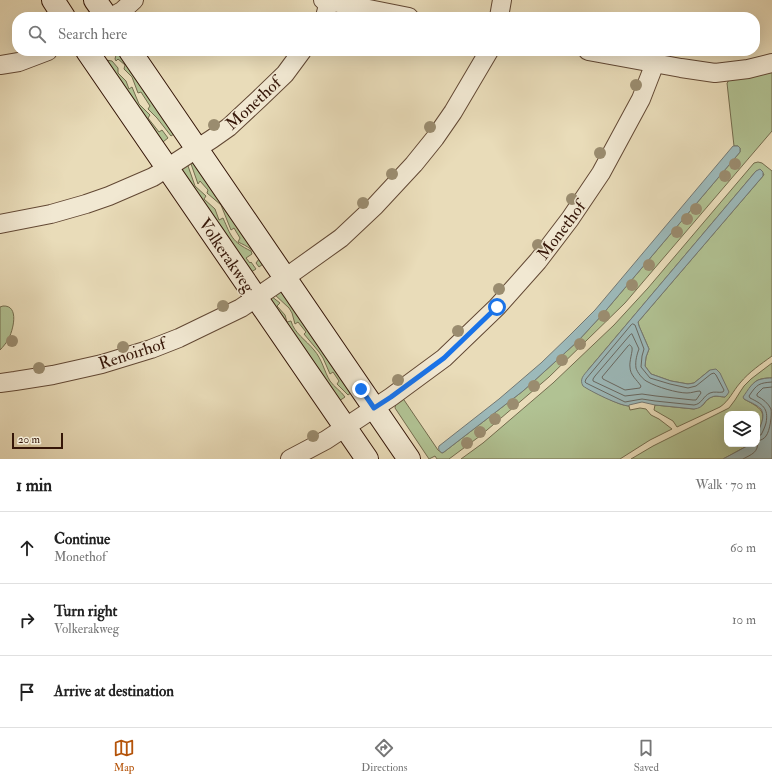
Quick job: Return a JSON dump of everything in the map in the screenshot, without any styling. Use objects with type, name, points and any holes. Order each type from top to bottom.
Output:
[{"type":"street","points":[[53,0],[61,12]]},
{"type":"street","points":[[95,0],[103,12]]},
{"type":"street","points":[[120,12],[134,0]]},
{"type":"street","points":[[500,12],[502,0]]},
{"type":"street","points":[[325,6],[371,12]]},
{"type":"street","points":[[0,65],[19,62],[35,56]]},
{"type":"street","name":"Volkerakweg","points":[[90,56],[367,459]]},
{"type":"street","name":"Volkerakweg","points":[[133,56],[409,459]]},
{"type":"street","name":"Monethof","points":[[167,168],[229,127],[285,74],[298,56]]},
{"type":"street","points":[[285,278],[341,238],[375,206],[414,164],[435,138],[453,112],[486,56]]},
{"type":"street","points":[[616,56],[715,73],[748,70],[772,63]]},
{"type":"street","name":"Monethof","points":[[345,427],[391,397],[444,358],[497,307],[538,261],[570,219],[601,173],[641,99],[655,63]]},
{"type":"street","points":[[0,224],[51,214],[86,204],[109,196],[152,177],[167,168]]},
{"type":"street","name":"Renoirhof","points":[[0,383],[54,375],[102,364],[179,338],[241,308],[285,278]]},
{"type":"street","points":[[290,459],[326,440],[345,427]]},
{"type":"green space","points":[[116,56],[126,56],[177,132],[171,136],[148,109],[150,106],[141,92],[138,93],[132,77],[124,69],[125,65],[118,59],[116,61]]},
{"type":"green space","points":[[99,59],[112,61],[118,68],[118,73],[126,81],[129,89],[132,87],[139,104],[150,115],[148,118],[159,132],[162,130],[168,138],[159,145]]},
{"type":"green space","points":[[772,70],[772,131],[625,303],[549,377],[480,436],[449,459],[437,459],[435,456],[429,459],[395,408],[396,402],[402,397],[438,450],[442,453],[523,391],[578,341],[602,315],[740,152],[740,148],[738,146],[734,146],[727,83],[728,79]]},
{"type":"green space","points":[[190,161],[195,161],[267,261],[259,267],[256,263],[259,259],[255,253],[238,242],[240,238],[234,228],[231,230],[221,205],[207,193],[208,190],[200,181],[198,184]]},
{"type":"green space","points":[[187,163],[195,186],[206,196],[204,199],[215,209],[219,220],[223,218],[233,238],[240,245],[251,251],[252,254],[246,258],[256,269],[248,274],[180,170]]},
{"type":"green space","points":[[754,163],[762,163],[772,171],[772,356],[747,375],[726,402],[720,407],[677,427],[673,421],[654,410],[655,405],[694,409],[703,405],[711,397],[725,397],[710,370],[694,383],[688,384],[671,381],[651,374],[645,366],[649,349],[638,322],[763,176],[764,174],[756,171],[588,370],[585,387],[613,401],[629,406],[630,410],[640,408],[646,409],[651,415],[672,429],[650,440],[620,459],[461,459],[483,443],[553,383],[614,325],[648,288]]},
{"type":"green space","points":[[280,290],[355,390],[348,395],[337,384],[339,381],[333,372],[330,374],[323,358],[304,334],[306,332],[298,322],[295,324],[289,308],[273,293]]},
{"type":"green space","points":[[271,296],[280,303],[277,306],[285,315],[287,322],[291,321],[297,333],[311,346],[321,361],[330,381],[345,397],[336,403],[268,301]]},
{"type":"green space","points":[[3,306],[12,310],[14,319],[10,336],[0,350],[0,307]]},
{"type":"green space","points":[[772,363],[772,378],[765,378],[755,382],[744,399],[760,409],[763,417],[760,428],[760,411],[724,411],[724,447],[745,447],[723,459],[631,459],[653,446],[729,408],[744,386]]},
{"type":"water","points":[[733,146],[738,146],[740,148],[740,152],[602,315],[578,341],[523,391],[442,453],[439,446],[499,399],[541,363],[595,310]]},
{"type":"water","points":[[760,169],[763,172],[763,176],[638,322],[649,349],[645,366],[651,374],[671,381],[688,384],[694,383],[710,370],[716,369],[720,373],[729,392],[727,395],[725,397],[717,396],[709,398],[702,406],[694,409],[655,405],[642,402],[629,406],[598,395],[583,386],[582,377],[756,171]]},
{"type":"water","points":[[772,378],[772,459],[723,459],[745,447],[760,447],[760,427],[763,415],[761,409],[743,397],[756,381]]},
{"type":"route","points":[[361,389],[374,408],[444,358],[497,307]]}]
